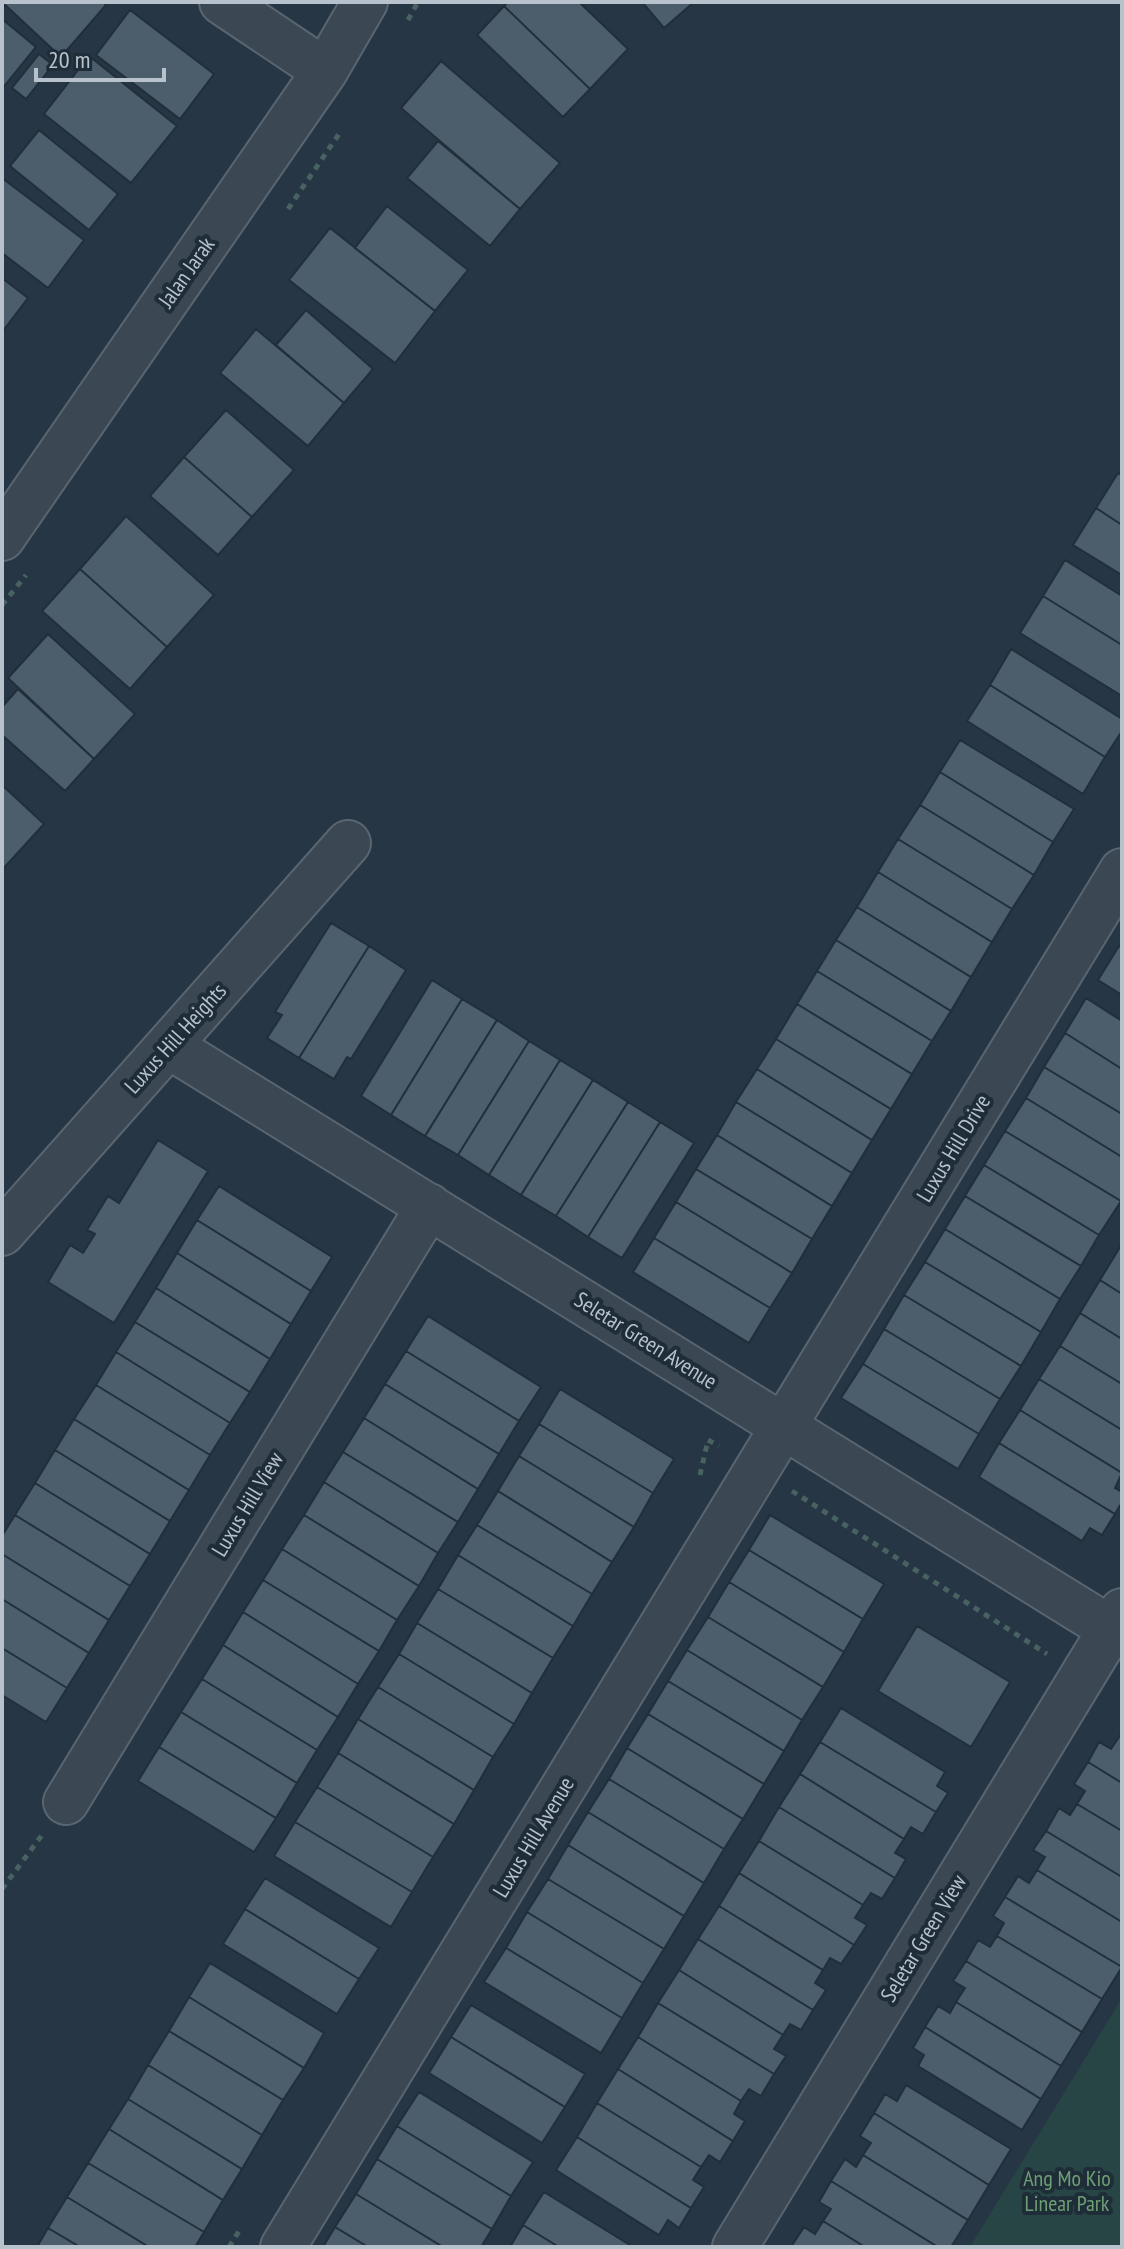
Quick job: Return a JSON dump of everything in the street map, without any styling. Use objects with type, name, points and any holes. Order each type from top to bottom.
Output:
[{"type":"street","points":[[222,2],[325,71]]},
{"type":"street","name":"Jalan Jarak","points":[[2,538],[325,71],[365,2]]},
{"type":"street","name":"Luxus Hill Heights","points":[[2,1233],[348,843]]},
{"type":"street","name":"Luxus Hill Drive","points":[[784,1426],[1122,871]]},
{"type":"street","name":"Seletar Green Avenue","points":[[169,1046],[784,1426],[1118,1626]]},
{"type":"street","name":"Luxus Hill View","points":[[66,1802],[429,1206]]},
{"type":"street","name":"Luxus Hill Avenue","points":[[283,2247],[784,1426]]},
{"type":"street","name":"Seletar Green View","points":[[735,2247],[1082,1676],[1118,1626]]},
{"type":"path","points":[[708,1440],[1082,1676]]},
{"type":"path","points":[[2,1889],[66,1802]]},
{"type":"green space","name":"Ang Mo Kio Linear Park","points":[[1122,1998],[1122,2247],[970,2247]]},
{"type":"building","points":[[2,2],[103,2],[106,5],[61,57]]},
{"type":"building","points":[[508,2],[579,2],[628,49],[590,89],[504,6]]},
{"type":"building","points":[[642,2],[694,2],[664,28]]},
{"type":"building","points":[[504,6],[590,89],[563,117],[477,35]]},
{"type":"building","points":[[130,10],[214,74],[180,119],[96,55]]},
{"type":"building","points":[[2,19],[36,47],[2,89]]},
{"type":"building","points":[[39,54],[53,65],[26,99],[12,88]]},
{"type":"building","points":[[89,56],[177,126],[131,183],[44,114]]},
{"type":"building","points":[[441,61],[560,163],[520,209],[401,108]]},
{"type":"building","points":[[39,130],[118,194],[89,230],[10,166]]},
{"type":"building","points":[[438,141],[520,209],[490,246],[407,178]]},
{"type":"building","points":[[2,178],[84,240],[48,288],[2,253]]},
{"type":"building","points":[[387,206],[468,270],[435,311],[355,248]]},
{"type":"building","points":[[330,228],[435,311],[395,363],[289,280]]},
{"type":"building","points":[[2,278],[28,298],[2,332]]},
{"type":"building","points":[[306,310],[373,369],[344,403],[276,345]]},
{"type":"building","points":[[256,329],[344,403],[308,446],[220,373]]},
{"type":"building","points":[[226,410],[294,470],[252,517],[184,457]]},
{"type":"building","points":[[184,457],[252,517],[218,555],[150,496]]},
{"type":"building","points":[[1118,473],[1122,475],[1122,525],[1096,508]]},
{"type":"building","points":[[1096,508],[1122,525],[1122,575],[1073,545]]},
{"type":"building","points":[[126,516],[214,595],[167,647],[80,569]]},
{"type":"building","points":[[1065,560],[1122,596],[1122,645],[1043,596]]},
{"type":"building","points":[[80,569],[167,647],[130,689],[42,611]]},
{"type":"building","points":[[1043,596],[1122,645],[1122,696],[1020,633]]},
{"type":"building","points":[[48,634],[135,714],[94,759],[8,678]]},
{"type":"building","points":[[1011,649],[1122,719],[1122,731],[1105,757],[990,685]]},
{"type":"building","points":[[990,685],[1105,757],[1083,794],[967,721]]},
{"type":"building","points":[[18,689],[94,759],[65,791],[2,735],[2,707]]},
{"type":"building","points":[[960,740],[1074,809],[1053,842],[940,772]]},
{"type":"building","points":[[940,772],[1053,842],[1034,875],[920,805]]},
{"type":"building","points":[[2,785],[44,824],[2,870]]},
{"type":"building","points":[[920,805],[1034,875],[1012,909],[898,839]]},
{"type":"building","points":[[898,839],[1012,909],[992,942],[878,872]]},
{"type":"building","points":[[878,872],[992,942],[971,977],[857,907]]},
{"type":"building","points":[[857,907],[971,977],[951,1011],[836,940]]},
{"type":"building","points":[[331,923],[369,946],[299,1058],[267,1038],[282,1015],[275,1012]]},
{"type":"building","points":[[836,940],[951,1011],[932,1041],[817,971]]},
{"type":"building","points":[[369,946],[406,970],[351,1059],[347,1057],[334,1079],[299,1058]]},
{"type":"building","points":[[1119,946],[1122,948],[1122,995],[1098,980]]},
{"type":"building","points":[[817,971],[932,1041],[912,1074],[797,1004]]},
{"type":"building","points":[[432,980],[462,999],[391,1115],[361,1096]]},
{"type":"building","points":[[1086,998],[1122,1021],[1122,1069],[1065,1033]]},
{"type":"building","points":[[462,999],[497,1020],[425,1136],[391,1115]]},
{"type":"building","points":[[797,1004],[912,1074],[891,1109],[776,1039]]},
{"type":"building","points":[[497,1020],[529,1041],[458,1155],[425,1136]]},
{"type":"building","points":[[1065,1033],[1122,1069],[1122,1114],[1044,1067]]},
{"type":"building","points":[[776,1039],[891,1109],[872,1140],[757,1069]]},
{"type":"building","points":[[529,1041],[560,1060],[489,1175],[458,1155]]},
{"type":"building","points":[[560,1060],[593,1080],[521,1195],[489,1175]]},
{"type":"building","points":[[1044,1067],[1122,1114],[1122,1157],[1026,1098]]},
{"type":"building","points":[[757,1069],[872,1140],[852,1173],[736,1102]]},
{"type":"building","points":[[593,1080],[628,1102],[556,1216],[521,1195]]},
{"type":"building","points":[[1026,1098],[1122,1157],[1121,1201],[1005,1131]]},
{"type":"building","points":[[628,1102],[660,1122],[588,1237],[556,1216]]},
{"type":"building","points":[[736,1102],[852,1173],[832,1206],[717,1135]]},
{"type":"building","points":[[660,1122],[694,1143],[622,1258],[588,1237]]},
{"type":"building","points":[[1005,1131],[1121,1201],[1099,1235],[984,1165]]},
{"type":"building","points":[[717,1135],[832,1206],[812,1239],[696,1169]]},
{"type":"building","points":[[158,1140],[208,1171],[114,1323],[48,1282],[70,1245],[83,1253],[95,1234],[87,1230],[108,1196],[119,1203]]},
{"type":"building","points":[[984,1165],[1099,1235],[1081,1266],[965,1196]]},
{"type":"building","points":[[696,1169],[812,1239],[792,1273],[676,1202]]},
{"type":"building","points":[[219,1186],[332,1257],[311,1291],[197,1220]]},
{"type":"building","points":[[965,1196],[1081,1266],[1060,1299],[945,1229]]},
{"type":"building","points":[[676,1202],[792,1273],[770,1308],[654,1238]]},
{"type":"building","points":[[197,1220],[311,1291],[291,1324],[177,1253]]},
{"type":"building","points":[[945,1229],[1060,1299],[1041,1332],[925,1262]]},
{"type":"building","points":[[654,1238],[770,1308],[749,1343],[633,1272]]},
{"type":"building","points":[[1122,1248],[1122,1294],[1100,1280]]},
{"type":"building","points":[[177,1253],[291,1324],[270,1359],[156,1288]]},
{"type":"building","points":[[925,1262],[1041,1332],[1021,1366],[904,1295]]},
{"type":"building","points":[[1100,1280],[1122,1294],[1122,1339],[1080,1313]]},
{"type":"building","points":[[156,1288],[270,1359],[250,1392],[135,1322]]},
{"type":"building","points":[[904,1295],[1021,1366],[1000,1399],[884,1329]]},
{"type":"building","points":[[1080,1313],[1122,1339],[1122,1384],[1060,1346]]},
{"type":"building","points":[[428,1316],[541,1387],[519,1421],[406,1351]]},
{"type":"building","points":[[135,1322],[250,1392],[230,1423],[116,1352]]},
{"type":"building","points":[[884,1329],[1000,1399],[979,1434],[863,1364]]},
{"type":"building","points":[[1060,1346],[1122,1384],[1122,1430],[1039,1379]]},
{"type":"building","points":[[406,1351],[519,1421],[499,1454],[385,1384]]},
{"type":"building","points":[[116,1352],[230,1423],[210,1455],[96,1385]]},
{"type":"building","points":[[863,1364],[979,1434],[958,1469],[841,1398]]},
{"type":"building","points":[[1039,1379],[1122,1430],[1122,1473],[1020,1410]]},
{"type":"building","points":[[385,1384],[499,1454],[478,1489],[364,1418]]},
{"type":"building","points":[[96,1385],[210,1455],[189,1490],[74,1419]]},
{"type":"building","points":[[560,1389],[674,1459],[653,1493],[539,1424]]},
{"type":"building","points":[[1020,1410],[1122,1473],[1115,1488],[1122,1492],[1122,1502],[1115,1514],[999,1443]]},
{"type":"building","points":[[364,1418],[478,1489],[458,1522],[343,1452]]},
{"type":"building","points":[[74,1419],[189,1490],[170,1521],[55,1450]]},
{"type":"building","points":[[539,1424],[653,1493],[634,1527],[519,1456]]},
{"type":"building","points":[[999,1443],[1115,1514],[1102,1535],[1090,1528],[1082,1541],[979,1477]]},
{"type":"building","points":[[55,1450],[170,1521],[150,1554],[35,1483]]},
{"type":"building","points":[[343,1452],[458,1522],[438,1553],[324,1482]]},
{"type":"building","points":[[519,1456],[634,1527],[612,1562],[498,1491]]},
{"type":"building","points":[[324,1482],[438,1553],[419,1586],[304,1515]]},
{"type":"building","points":[[35,1483],[150,1554],[130,1586],[15,1515]]},
{"type":"building","points":[[498,1491],[612,1562],[592,1594],[477,1525]]},
{"type":"building","points":[[15,1515],[130,1586],[109,1620],[2,1554],[2,1536]]},
{"type":"building","points":[[304,1515],[419,1586],[397,1620],[282,1549]]},
{"type":"building","points":[[770,1515],[884,1584],[863,1619],[749,1550]]},
{"type":"building","points":[[477,1525],[592,1594],[573,1626],[458,1555]]},
{"type":"building","points":[[282,1549],[397,1620],[379,1651],[263,1580]]},
{"type":"building","points":[[749,1550],[863,1619],[844,1652],[729,1582]]},
{"type":"building","points":[[2,1554],[109,1620],[89,1653],[2,1599]]},
{"type":"building","points":[[458,1555],[573,1626],[553,1658],[438,1589]]},
{"type":"building","points":[[263,1580],[379,1651],[358,1684],[243,1612]]},
{"type":"building","points":[[729,1582],[844,1652],[823,1687],[708,1617]]},
{"type":"building","points":[[438,1589],[553,1658],[532,1693],[417,1623]]},
{"type":"building","points":[[2,1599],[89,1653],[67,1688],[2,1648]]},
{"type":"building","points":[[243,1612],[358,1684],[338,1717],[223,1645]]},
{"type":"building","points":[[708,1617],[823,1687],[802,1720],[687,1650]]},
{"type":"building","points":[[417,1623],[532,1693],[514,1724],[399,1654]]},
{"type":"building","points":[[917,1626],[1010,1682],[971,1747],[878,1691]]},
{"type":"building","points":[[223,1645],[338,1717],[317,1750],[202,1679]]},
{"type":"building","points":[[2,1648],[67,1688],[46,1722],[2,1695]]},
{"type":"building","points":[[687,1650],[802,1720],[784,1751],[668,1681]]},
{"type":"building","points":[[399,1654],[514,1724],[493,1757],[378,1687]]},
{"type":"building","points":[[202,1679],[317,1750],[297,1783],[181,1712]]},
{"type":"building","points":[[668,1681],[784,1751],[764,1784],[648,1714]]},
{"type":"building","points":[[378,1687],[493,1757],[474,1790],[358,1719]]},
{"type":"building","points":[[841,1708],[945,1772],[937,1786],[948,1793],[936,1812],[820,1742]]},
{"type":"building","points":[[181,1712],[297,1783],[276,1818],[159,1747]]},
{"type":"building","points":[[648,1714],[764,1784],[743,1819],[627,1748]]},
{"type":"building","points":[[358,1719],[474,1790],[454,1824],[338,1753]]},
{"type":"building","points":[[1121,1734],[1122,1783],[1088,1762],[1099,1742],[1111,1749]]},
{"type":"building","points":[[820,1742],[936,1812],[923,1834],[911,1827],[904,1839],[800,1774]]},
{"type":"building","points":[[159,1747],[276,1818],[254,1852],[138,1781]]},
{"type":"building","points":[[627,1748],[743,1819],[724,1849],[609,1779]]},
{"type":"building","points":[[338,1753],[454,1824],[433,1857],[317,1787]]},
{"type":"building","points":[[1088,1762],[1122,1783],[1122,1831],[1077,1804],[1085,1791],[1074,1784]]},
{"type":"building","points":[[800,1774],[904,1839],[895,1853],[906,1859],[895,1878],[779,1807]]},
{"type":"building","points":[[609,1779],[724,1849],[704,1883],[588,1812]]},
{"type":"building","points":[[317,1787],[433,1857],[412,1892],[295,1822]]},
{"type":"building","points":[[1077,1804],[1122,1831],[1122,1877],[1046,1831],[1059,1808],[1070,1815]]},
{"type":"building","points":[[779,1807],[895,1878],[882,1899],[871,1893],[863,1905],[759,1841]]},
{"type":"building","points":[[588,1812],[704,1883],[684,1916],[568,1845]]},
{"type":"building","points":[[295,1822],[412,1892],[391,1927],[274,1856]]},
{"type":"building","points":[[1046,1831],[1122,1877],[1122,1922],[1037,1870],[1045,1857],[1033,1850]]},
{"type":"building","points":[[759,1841],[863,1905],[855,1918],[867,1925],[854,1945],[739,1873]]},
{"type":"building","points":[[568,1845],[684,1916],[664,1949],[548,1879]]},
{"type":"building","points":[[1037,1870],[1122,1922],[1122,1967],[1005,1897],[1018,1876],[1029,1883]]},
{"type":"building","points":[[739,1873],[854,1945],[841,1964],[830,1958],[823,1970],[719,1906]]},
{"type":"building","points":[[265,1878],[379,1948],[359,1979],[245,1909]]},
{"type":"building","points":[[548,1879],[664,1949],[643,1983],[527,1912]]},
{"type":"building","points":[[1005,1897],[1122,1967],[1102,1999],[997,1936],[1004,1923],[993,1916]]},
{"type":"building","points":[[719,1906],[823,1970],[815,1983],[826,1990],[813,2010],[698,1939]]},
{"type":"building","points":[[245,1909],[359,1979],[337,2014],[223,1944]]},
{"type":"building","points":[[527,1912],[643,1983],[622,2018],[506,1948]]},
{"type":"building","points":[[997,1936],[1102,1999],[1082,2032],[966,1961],[978,1940],[990,1947]]},
{"type":"building","points":[[698,1939],[813,2010],[801,2030],[790,2024],[783,2035],[679,1970]]},
{"type":"building","points":[[506,1948],[622,2018],[601,2053],[484,1982]]},
{"type":"building","points":[[966,1961],[1082,2032],[1061,2066],[956,2002],[965,1988],[953,1981]]},
{"type":"building","points":[[210,1963],[324,2033],[304,2068],[189,1997]]},
{"type":"building","points":[[679,1970],[783,2035],[774,2049],[786,2056],[774,2074],[658,2003]]},
{"type":"building","points":[[189,1997],[304,2068],[283,2100],[169,2031]]},
{"type":"building","points":[[956,2002],[1061,2066],[1041,2099],[925,2027],[938,2006],[950,2013]]},
{"type":"building","points":[[658,2003],[774,2074],[761,2096],[749,2089],[741,2101],[638,2037]]},
{"type":"building","points":[[471,2005],[585,2074],[565,2107],[451,2037]]},
{"type":"building","points":[[925,2027],[1041,2099],[1022,2130],[918,2066],[924,2055],[913,2048]]},
{"type":"building","points":[[169,2031],[283,2100],[262,2135],[148,2065]]},
{"type":"building","points":[[451,2037],[565,2107],[542,2143],[429,2073]]},
{"type":"building","points":[[638,2037],[741,2101],[734,2114],[745,2121],[733,2141],[618,2069]]},
{"type":"building","points":[[148,2065],[262,2135],[242,2169],[128,2099]]},
{"type":"building","points":[[618,2069],[733,2141],[720,2162],[709,2155],[701,2167],[597,2103]]},
{"type":"building","points":[[906,2085],[1011,2149],[989,2185],[874,2113],[885,2094],[897,2101]]},
{"type":"building","points":[[419,2092],[533,2162],[511,2196],[397,2126]]},
{"type":"building","points":[[128,2099],[242,2169],[223,2200],[109,2129]]},
{"type":"building","points":[[597,2103],[701,2167],[693,2180],[704,2187],[691,2208],[577,2137]]},
{"type":"building","points":[[874,2113],[989,2185],[968,2220],[863,2155],[871,2143],[860,2136]]},
{"type":"building","points":[[397,2126],[511,2196],[492,2229],[377,2159]]},
{"type":"building","points":[[109,2129],[223,2200],[204,2232],[88,2163]]},
{"type":"building","points":[[577,2137],[691,2208],[679,2228],[668,2220],[659,2235],[556,2170]]},
{"type":"building","points":[[863,2155],[968,2220],[951,2247],[938,2247],[831,2181],[845,2159],[856,2167]]},
{"type":"building","points":[[377,2159],[492,2229],[481,2247],[443,2247],[356,2194]]},
{"type":"building","points":[[88,2163],[204,2232],[195,2247],[149,2247],[67,2197]]},
{"type":"building","points":[[831,2181],[938,2247],[865,2247],[823,2221],[831,2209],[819,2202]]},
{"type":"building","points":[[544,2192],[633,2247],[559,2247],[523,2225]]},
{"type":"building","points":[[356,2194],[443,2247],[368,2247],[335,2227]]},
{"type":"building","points":[[67,2197],[149,2247],[80,2247],[48,2228]]},
{"type":"building","points":[[823,2221],[865,2247],[791,2247],[804,2227],[815,2234]]},
{"type":"building","points":[[523,2225],[559,2247],[510,2247]]},
{"type":"building","points":[[335,2227],[368,2247],[323,2247]]},
{"type":"building","points":[[48,2228],[80,2247],[37,2247]]}]
